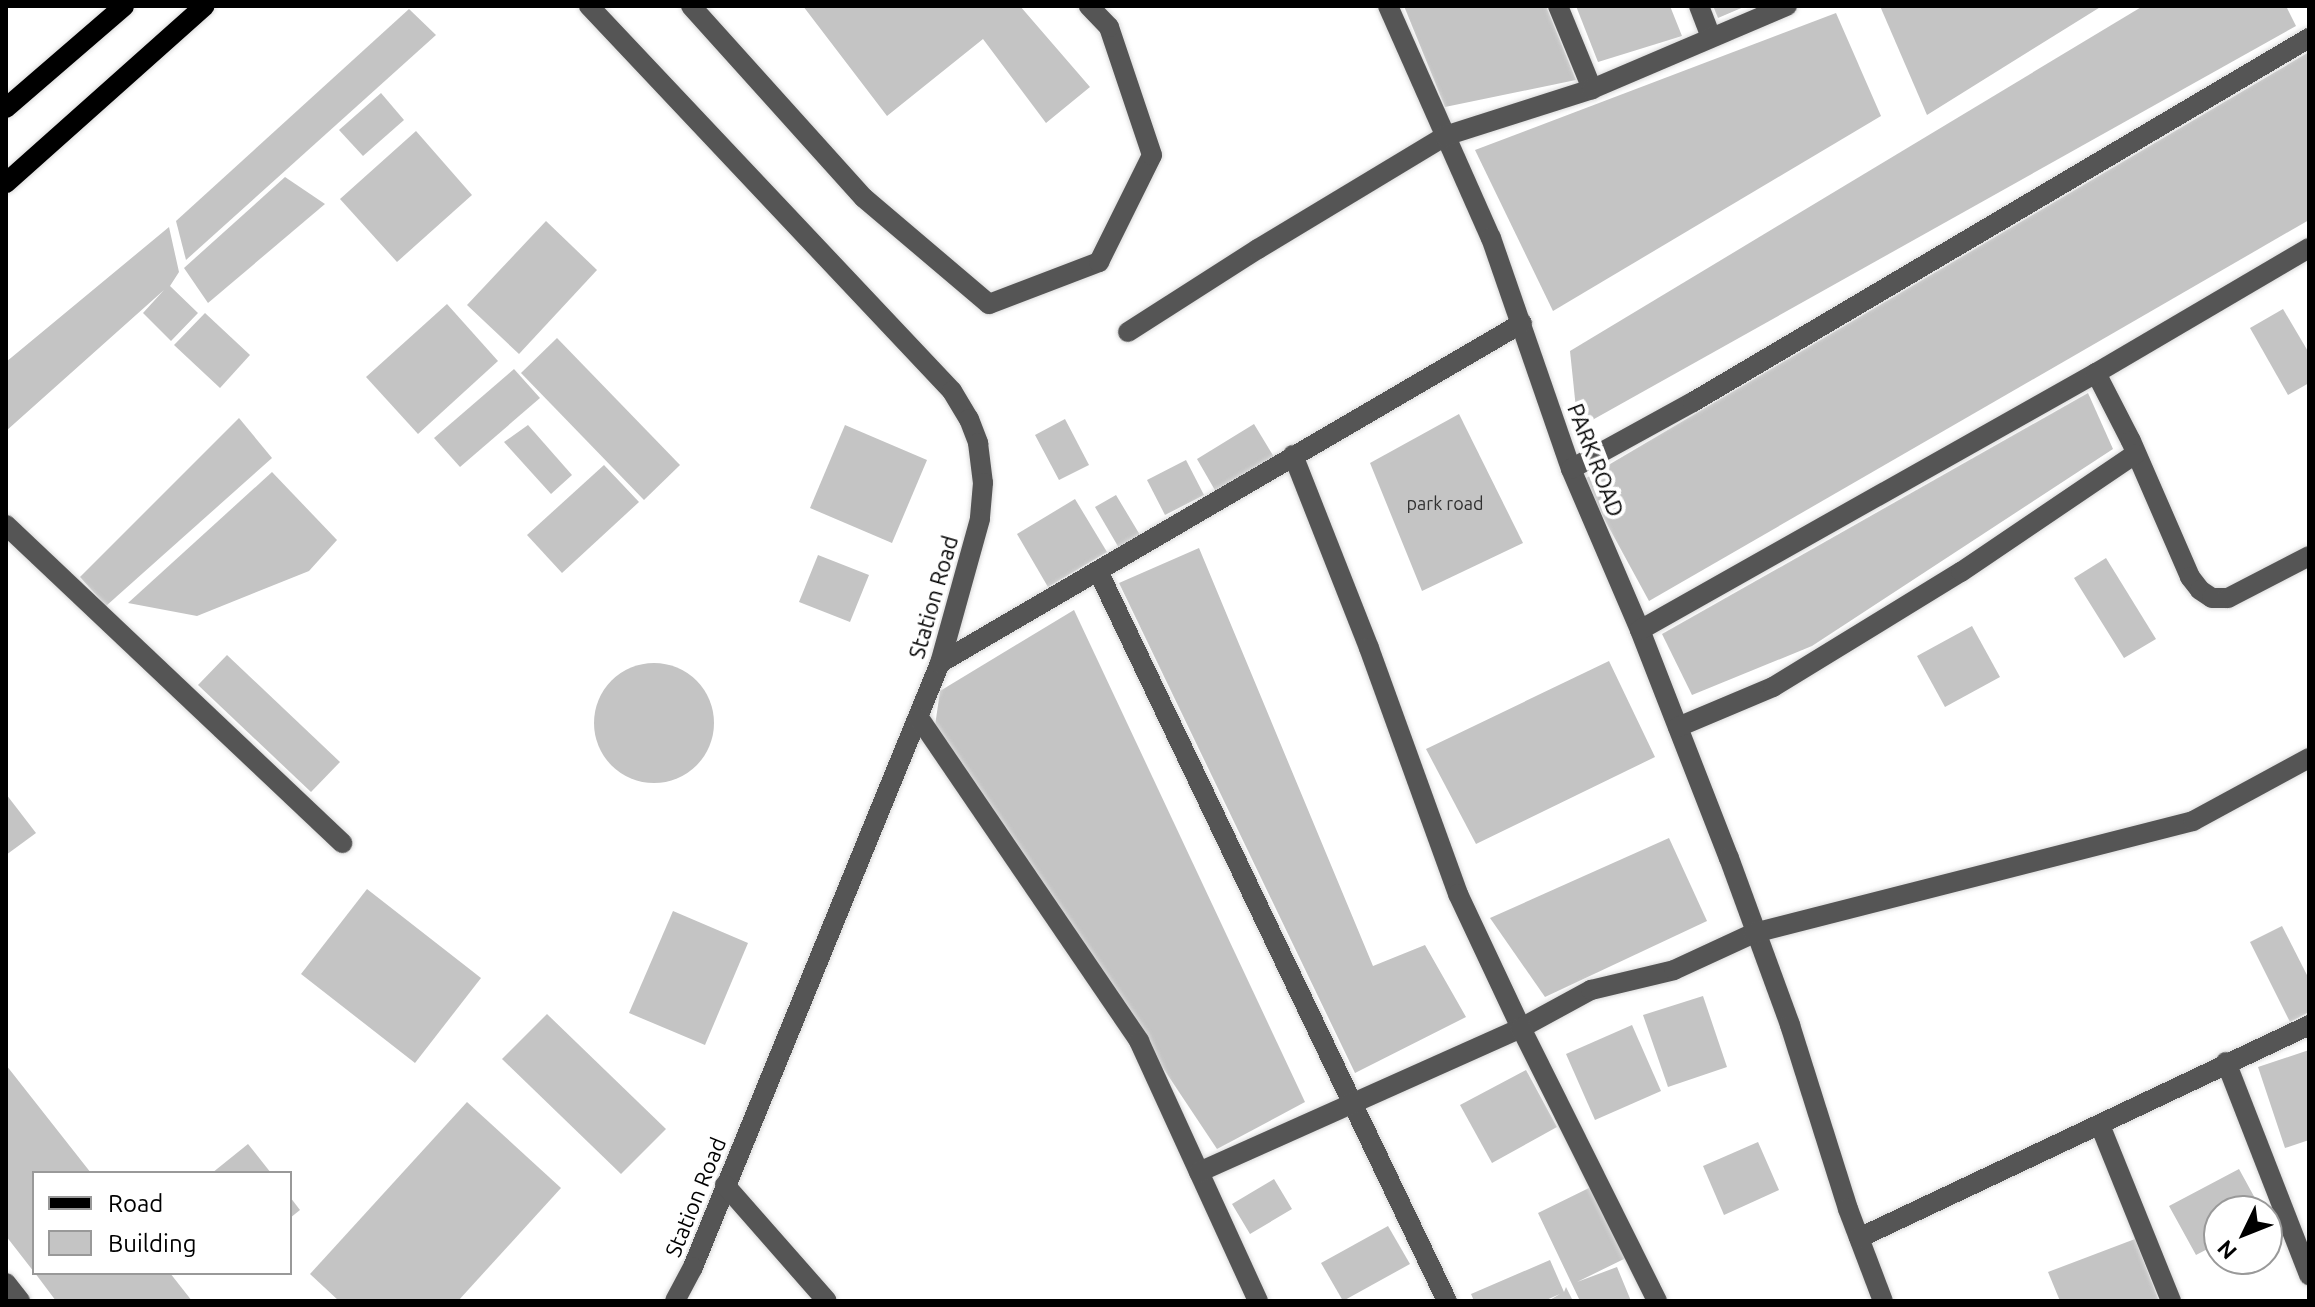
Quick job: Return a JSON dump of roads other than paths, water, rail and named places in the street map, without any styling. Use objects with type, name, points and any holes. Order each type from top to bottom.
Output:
[{"type":"main road","points":[[6,108],[124,6]]},
{"type":"main road","points":[[6,183],[205,6]]},
{"type":"street","name":"Station Road","points":[[589,6],[952,391],[969,419],[978,443],[983,483],[980,519],[940,663],[693,1267],[675,1301]]},
{"type":"street","points":[[691,6],[864,198],[989,304],[1099,262],[1152,155],[1109,27],[1089,6]]},
{"type":"street","name":"PARK ROAD","points":[[1388,6],[1491,238],[1571,469],[1678,727],[1790,1025],[1859,1238],[1883,1301]]},
{"type":"street","points":[[1558,6],[1592,89]]},
{"type":"street","points":[[1699,6],[1711,37]]},
{"type":"street","points":[[1128,332],[1445,136],[1592,89],[1787,6]]},
{"type":"street","points":[[1571,469],[1693,402],[2309,38]]},
{"type":"street","points":[[1640,630],[2096,373],[2309,248]]},
{"type":"street","points":[[940,663],[1522,323]]},
{"type":"street","points":[[2096,373],[2190,577],[2212,598],[2242,593],[2309,556]]},
{"type":"street","points":[[1678,727],[1773,687],[1961,572],[2135,454]]},
{"type":"street","points":[[1293,455],[1369,648],[1458,894],[1657,1301]]},
{"type":"street","points":[[6,525],[342,843]]},
{"type":"street","points":[[1098,571],[1441,1298]]},
{"type":"street","points":[[919,718],[1139,1041],[1258,1301]]},
{"type":"street","points":[[1199,1172],[1521,1028],[1591,990],[1674,970],[1754,933],[2193,821],[2309,758]]},
{"type":"street","points":[[1859,1238],[2309,1025]]},
{"type":"street","points":[[2226,1062],[2300,1222],[2309,1275]]},
{"type":"street","points":[[2100,1125],[2171,1301]]},
{"type":"street","points":[[725,1185],[827,1301]]},
{"type":"street","points":[[6,1283],[20,1301]]}]
